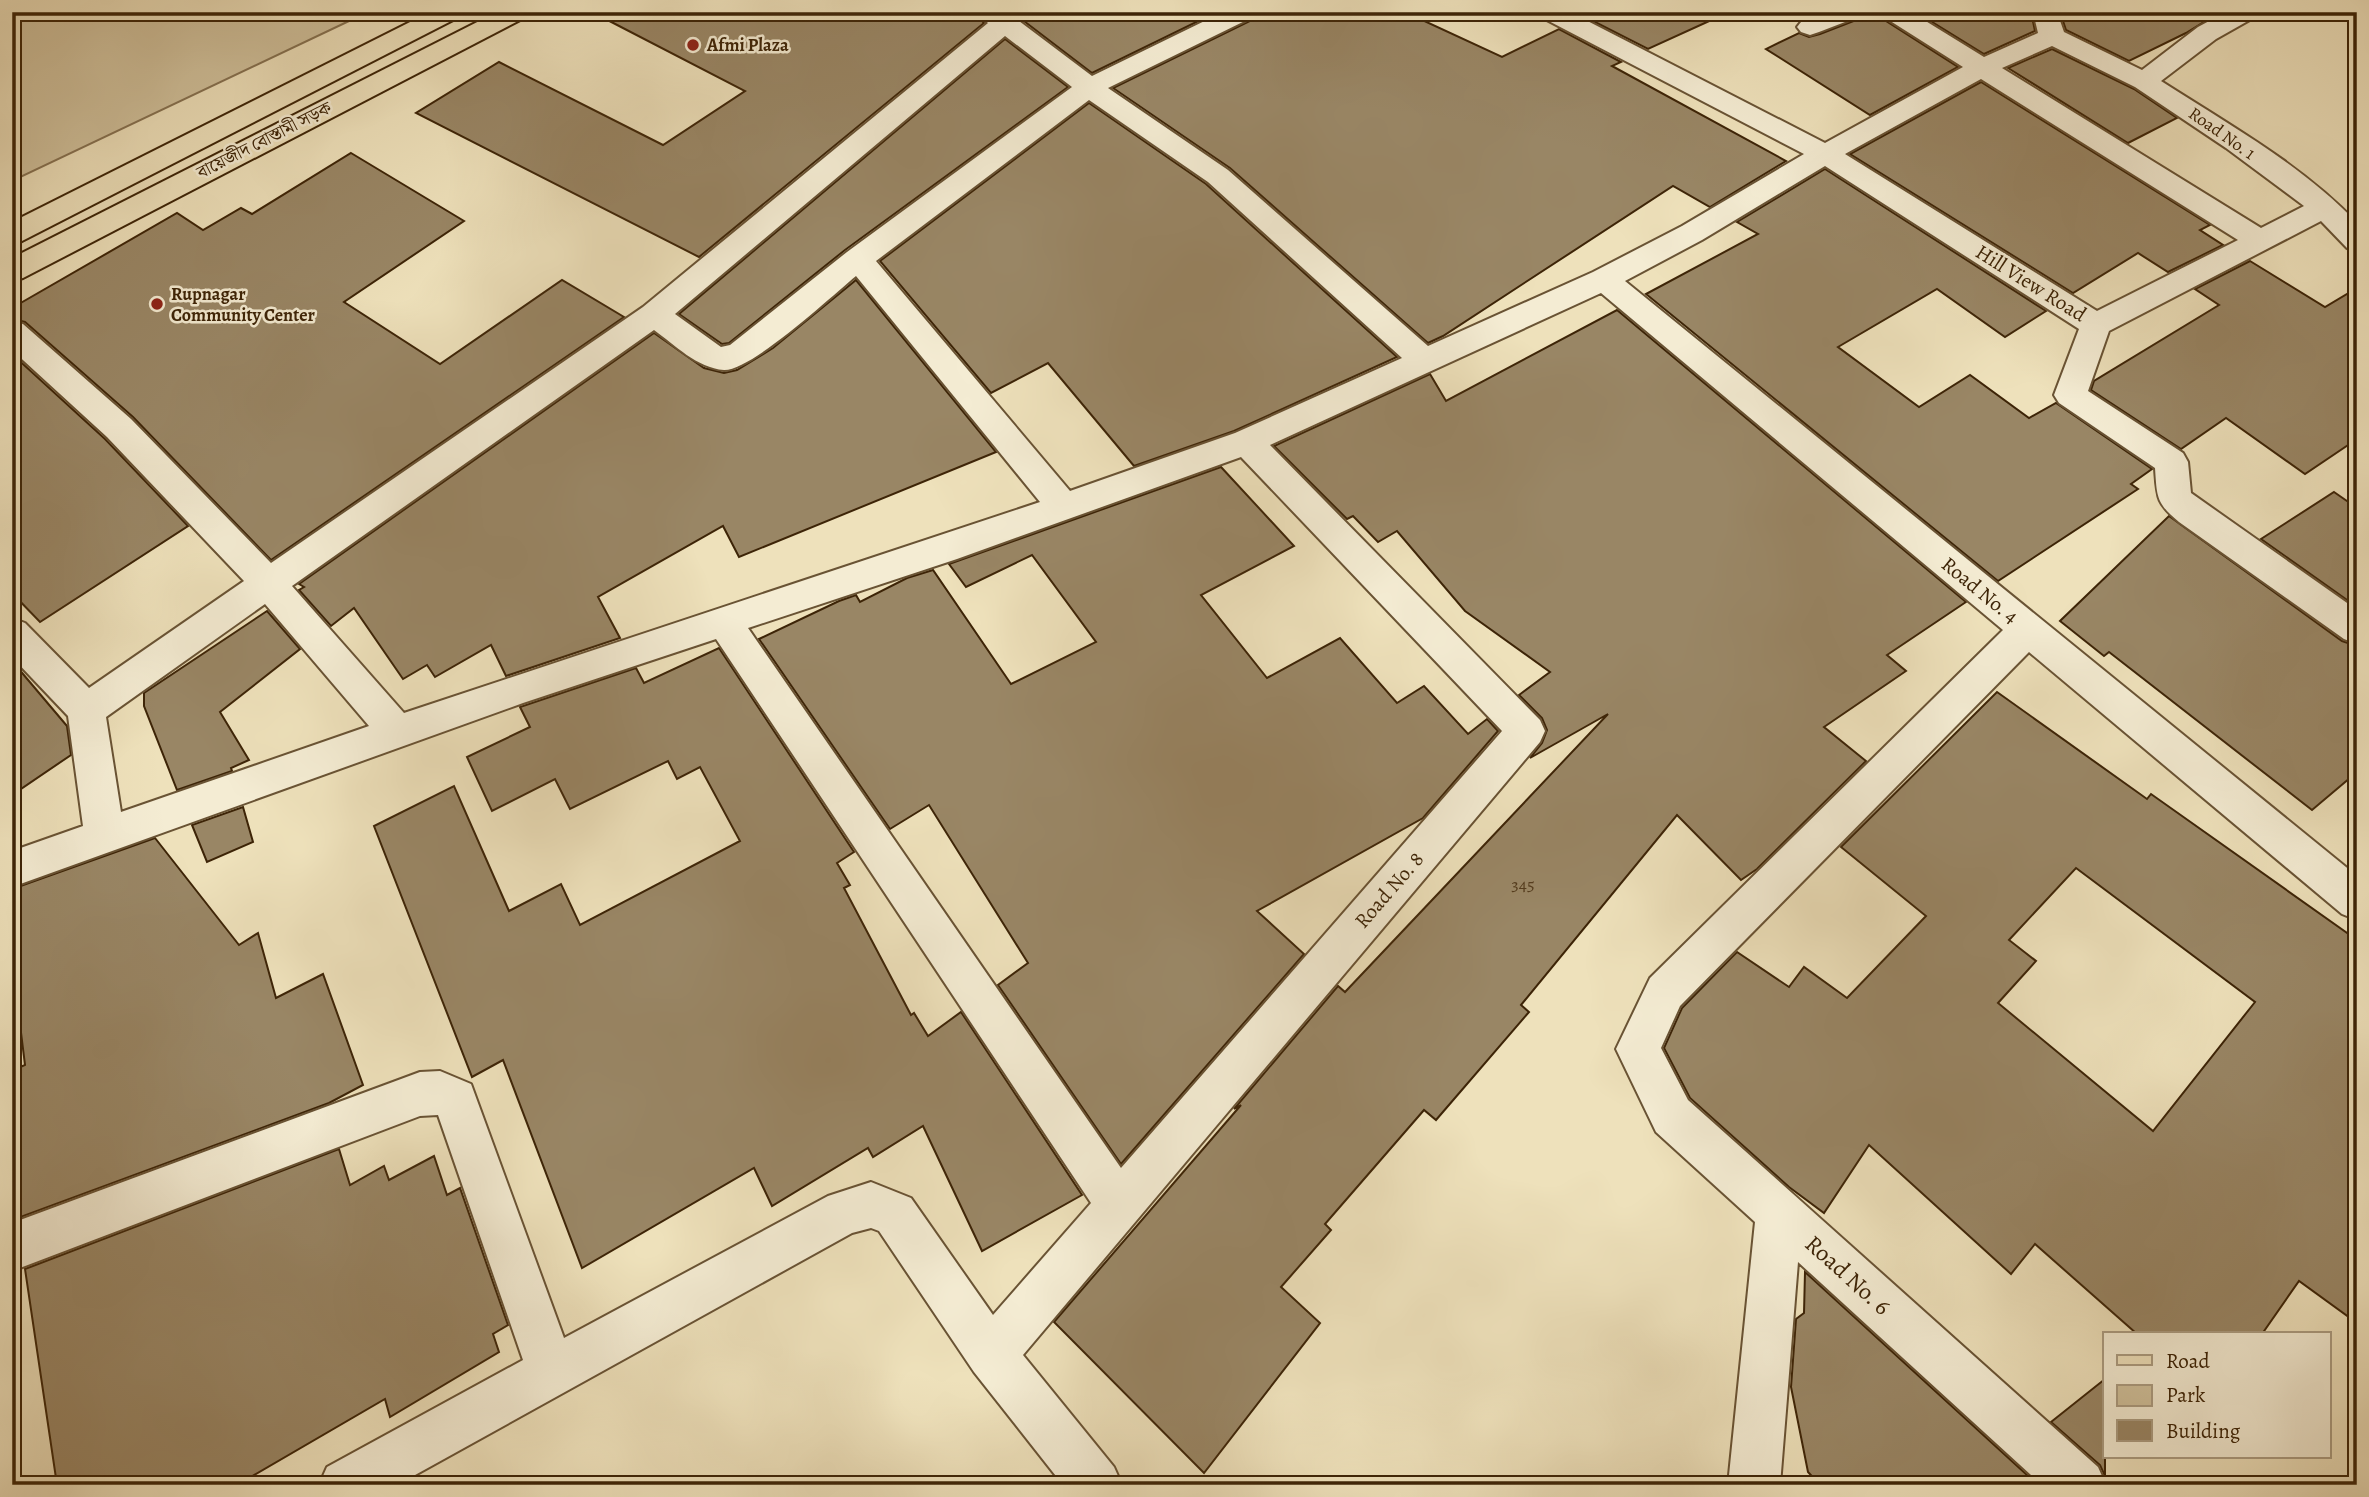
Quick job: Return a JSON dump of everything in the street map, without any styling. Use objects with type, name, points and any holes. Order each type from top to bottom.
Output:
[{"type":"main road","name":"বায়েজীদ বোস্তামী সড়ক","points":[[12,234],[450,12]]},
{"type":"main road","name":"বায়েজীদ বোস্তামী সড়ক","points":[[12,271],[86,230],[517,12]]},
{"type":"street","points":[[654,316],[712,356],[726,359],[741,353],[858,260],[1090,87],[1244,12]]},
{"type":"street","name":"Hill View Road","points":[[1550,12],[1825,154],[2096,325],[2070,396],[2171,462],[2174,499],[2190,513],[2357,629]]},
{"type":"street","points":[[1811,27],[1849,12]]},
{"type":"street","points":[[1893,12],[2261,241]]},
{"type":"street","points":[[2144,81],[2207,33],[2246,12]]},
{"type":"street","points":[[86,710],[654,316],[997,18],[1218,176],[1426,362]]},
{"type":"street","points":[[12,869],[516,690],[1064,507],[1247,442],[1604,279],[1692,233],[1825,154],[1983,67],[2048,24]]},
{"type":"street","name":"Road No. 1","points":[[2048,24],[2144,81],[2236,142],[2325,207],[2357,241]]},
{"type":"street","points":[[2096,325],[2325,207]]},
{"type":"street","points":[[858,260],[1064,507]]},
{"type":"street","name":"Road No. 4","points":[[1604,279],[2357,901]]},
{"type":"street","points":[[12,332],[119,428],[268,583],[398,733]]},
{"type":"street","name":"Road No. 8","points":[[991,1355],[1526,731],[1247,442]]},
{"type":"street","points":[[724,622],[1119,1205]]},
{"type":"street","name":"Road No. 6","points":[[2028,629],[1665,992],[1638,1049],[1672,1116],[2080,1485]]},
{"type":"street","points":[[12,633],[86,710],[105,836]]},
{"type":"street","points":[[12,1247],[419,1094],[440,1093],[455,1100],[552,1372]]},
{"type":"street","points":[[345,1485],[844,1212],[871,1205],[895,1214],[991,1355],[1097,1485]]},
{"type":"street","points":[[1754,1485],[1779,1212]]},
{"type":"green space","points":[[12,12],[368,12],[12,181]]},
{"type":"building","points":[[592,12],[974,12],[984,23],[699,257],[416,113],[499,62],[663,145],[745,91]]},
{"type":"building","points":[[1012,12],[1217,12],[1092,73]]},
{"type":"building","points":[[1259,12],[1405,12],[1502,57],[1559,29],[1621,62],[1612,66],[1786,161],[1710,207],[1673,186],[1443,336],[1428,343],[1230,168],[1113,88],[1254,19]]},
{"type":"building","points":[[1594,12],[1729,12],[1648,49],[1585,17]]},
{"type":"building","points":[[1864,12],[1878,12],[1883,19],[1958,67],[1870,115],[1766,49],[1799,33],[1809,37],[1820,34],[1859,19]]},
{"type":"building","points":[[1916,12],[2031,12],[2035,31],[1984,54]]},
{"type":"building","points":[[2060,12],[2220,12],[2186,33],[2129,61],[2066,30]]},
{"type":"building","points":[[1005,39],[1068,87],[845,250],[729,343],[722,344],[679,314]]},
{"type":"building","points":[[2052,49],[2134,89],[2177,118],[2128,143],[2008,68]]},
{"type":"building","points":[[1981,82],[2210,225],[2200,230],[2223,245],[2168,272],[2138,253],[2073,293],[1850,154]]},
{"type":"building","points":[[1089,103],[1206,184],[1397,357],[1234,431],[1134,466],[1048,363],[991,393],[880,261]]},
{"type":"building","points":[[351,153],[464,221],[344,302],[440,364],[562,280],[624,317],[271,560],[133,417],[25,322],[12,319],[12,308],[177,213],[203,230],[241,208],[252,214]]},
{"type":"building","points":[[1825,169],[2046,311],[2005,337],[1937,289],[1838,347],[1919,407],[1970,375],[2029,418],[2056,403],[2152,469],[2131,484],[2138,489],[1998,581],[1646,294],[1758,234],[1737,222]]},
{"type":"building","points":[[2250,261],[2325,307],[2357,288],[2357,439],[2305,474],[2226,418],[2181,449],[2091,390],[2094,381],[2219,305],[2195,289]]},
{"type":"building","points":[[856,280],[996,452],[739,557],[723,526],[598,597],[620,638],[506,676],[491,645],[435,677],[427,665],[403,679],[354,608],[331,626],[299,590],[304,587],[299,584],[654,333],[704,368],[724,373],[737,370],[773,348]]},
{"type":"building","points":[[1617,310],[1966,602],[1887,655],[1906,671],[1824,727],[1866,761],[1757,869],[1741,880],[1677,815],[1521,1005],[1529,1012],[1436,1120],[1424,1110],[1325,1224],[1331,1230],[1281,1287],[1320,1323],[1204,1473],[1054,1322],[1241,1105],[1234,1109],[1338,986],[1345,992],[1608,714],[1530,758],[1542,743],[1547,730],[1542,718],[1519,695],[1550,672],[1465,611],[1397,531],[1378,542],[1353,516],[1347,519],[1274,446],[1430,374],[1446,401]]},
{"type":"building","points":[[12,354],[105,439],[188,526],[40,622],[12,593]]},
{"type":"building","points":[[1221,467],[1294,546],[1201,595],[1267,678],[1340,638],[1397,703],[1424,686],[1468,734],[1487,719],[1498,731],[1423,818],[1257,911],[1304,954],[1121,1164],[998,985],[1028,963],[929,805],[890,829],[759,639],[839,601],[856,595],[860,602],[907,578],[933,570],[1011,684],[1096,642],[1032,555],[966,587],[949,564]]},
{"type":"building","points":[[2334,492],[2357,508],[2357,607],[2261,539]]},
{"type":"building","points":[[2169,516],[2342,641],[2357,646],[2357,772],[2312,810],[2109,652],[2104,656],[2060,621]]},
{"type":"building","points":[[267,611],[300,649],[220,712],[249,760],[231,768],[232,771],[177,790],[144,706],[144,693]]},
{"type":"building","points":[[719,648],[854,852],[837,863],[850,885],[844,888],[911,1015],[914,1013],[928,1036],[961,1012],[1082,1195],[982,1251],[923,1126],[873,1157],[868,1148],[772,1206],[754,1168],[582,1268],[503,1060],[472,1077],[374,826],[454,786],[509,911],[561,884],[580,925],[740,841],[700,767],[677,779],[668,761],[570,809],[555,779],[492,811],[467,757],[530,727],[520,707],[636,668],[644,683]]},
{"type":"building","points":[[12,661],[67,726],[71,755],[12,795]]},
{"type":"building","points":[[1997,692],[2147,799],[2151,794],[2357,940],[2357,1323],[2299,1281],[2263,1332],[2135,1332],[2035,1244],[2011,1274],[1869,1145],[1824,1213],[1789,1187],[1690,1098],[1664,1048],[1682,1008],[1737,952],[1789,987],[1804,967],[1847,998],[1926,916],[1841,847]],"holes":[[[2076,868],[2255,1002],[2153,1131],[1998,1003],[2036,961],[2009,940]]]},
{"type":"building","points":[[243,807],[253,842],[207,862],[192,825]]},
{"type":"building","points":[[155,838],[239,945],[258,933],[276,998],[323,974],[363,1085],[329,1103],[18,1218],[12,1181],[12,1071],[25,1065],[12,960],[12,889]]},
{"type":"building","points":[[339,1149],[350,1185],[384,1166],[389,1180],[434,1156],[447,1195],[460,1188],[508,1325],[493,1334],[499,1352],[390,1417],[385,1399],[237,1485],[57,1485],[25,1269]]},
{"type":"building","points":[[1805,1272],[2038,1485],[1820,1485],[1808,1472],[1791,1387],[1796,1319],[1804,1313]]},
{"type":"building","points":[[2103,1381],[2105,1476],[2100,1465],[2051,1422]]},
{"type":"place","name":"Afmi Plaza","points":[[693,45]]},
{"type":"place","name":"Rupnagar Community Center","points":[[157,304]]}]
